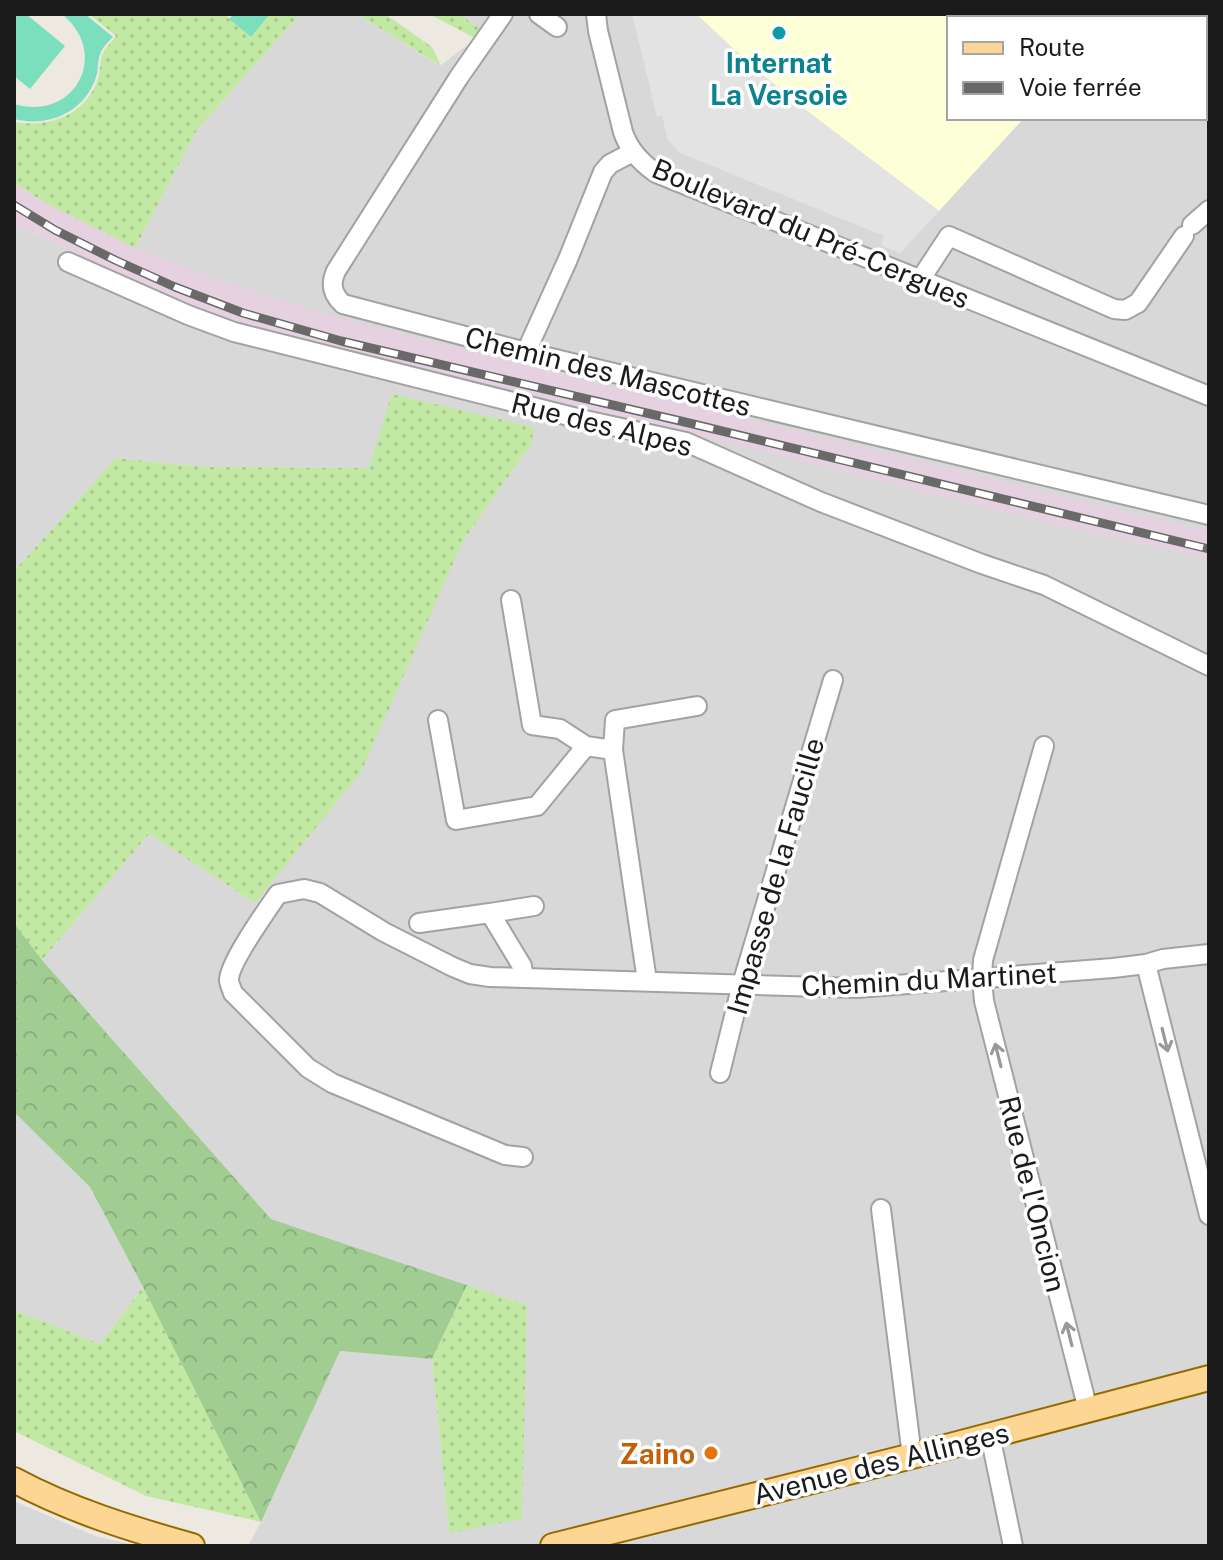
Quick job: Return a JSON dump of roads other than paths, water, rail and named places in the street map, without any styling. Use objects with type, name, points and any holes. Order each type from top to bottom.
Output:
[{"type":"main road","name":"Avenue des Allinges","points":[[557,1546],[1209,1378]]},
{"type":"main road","points":[[14,1480],[98,1517],[192,1546]]},
{"type":"street","name":"Chemin des Mascottes","points":[[503,14],[459,77],[336,271],[332,285],[338,299],[350,307],[526,352],[1209,515]]},
{"type":"street","points":[[539,14],[557,27]]},
{"type":"street","points":[[596,14],[620,125],[633,152]]},
{"type":"street","name":"Boulevard du Pré-Cergues","points":[[526,352],[603,172],[610,164],[633,152],[649,169],[670,180],[1209,396]]},
{"type":"street","points":[[920,280],[949,236],[1114,309],[1125,310],[1138,303],[1188,231],[1209,210]]},
{"type":"street","name":"Rue des Alpes","points":[[68,262],[234,332],[585,420],[686,442],[821,502],[1044,585],[1209,666]]},
{"type":"street","points":[[511,600],[532,725],[560,729],[586,746],[613,750]]},
{"type":"street","name":"Impasse de la Faucille","points":[[720,1073],[742,984],[833,680]]},
{"type":"street","points":[[647,981],[613,750],[615,720],[697,706]]},
{"type":"street","points":[[438,720],[456,820],[537,806],[586,746]]},
{"type":"street","name":"Rue de l'Oncion","points":[[1044,746],[983,960],[982,978],[984,1001],[1088,1410]]},
{"type":"street","name":"Chemin du Martinet","points":[[523,1157],[505,1155],[332,1083],[308,1068],[233,993],[229,982],[232,969],[278,894],[304,889],[320,893],[384,932],[470,974],[524,978],[857,988],[1146,964],[1209,954]]},
{"type":"street","points":[[419,923],[534,906]]},
{"type":"street","points":[[490,913],[522,966],[524,978]]},
{"type":"street","points":[[1146,964],[1209,1215]]},
{"type":"street","points":[[881,1209],[912,1456]]},
{"type":"street","points":[[990,1435],[1013,1546]]},
{"type":"railway","points":[[14,205],[115,260],[243,313],[341,341],[1209,549]]},
{"type":"place","name":"Internat La Versoie","points":[[779,33]]},
{"type":"place","name":"Zaino","points":[[711,1453]]}]
